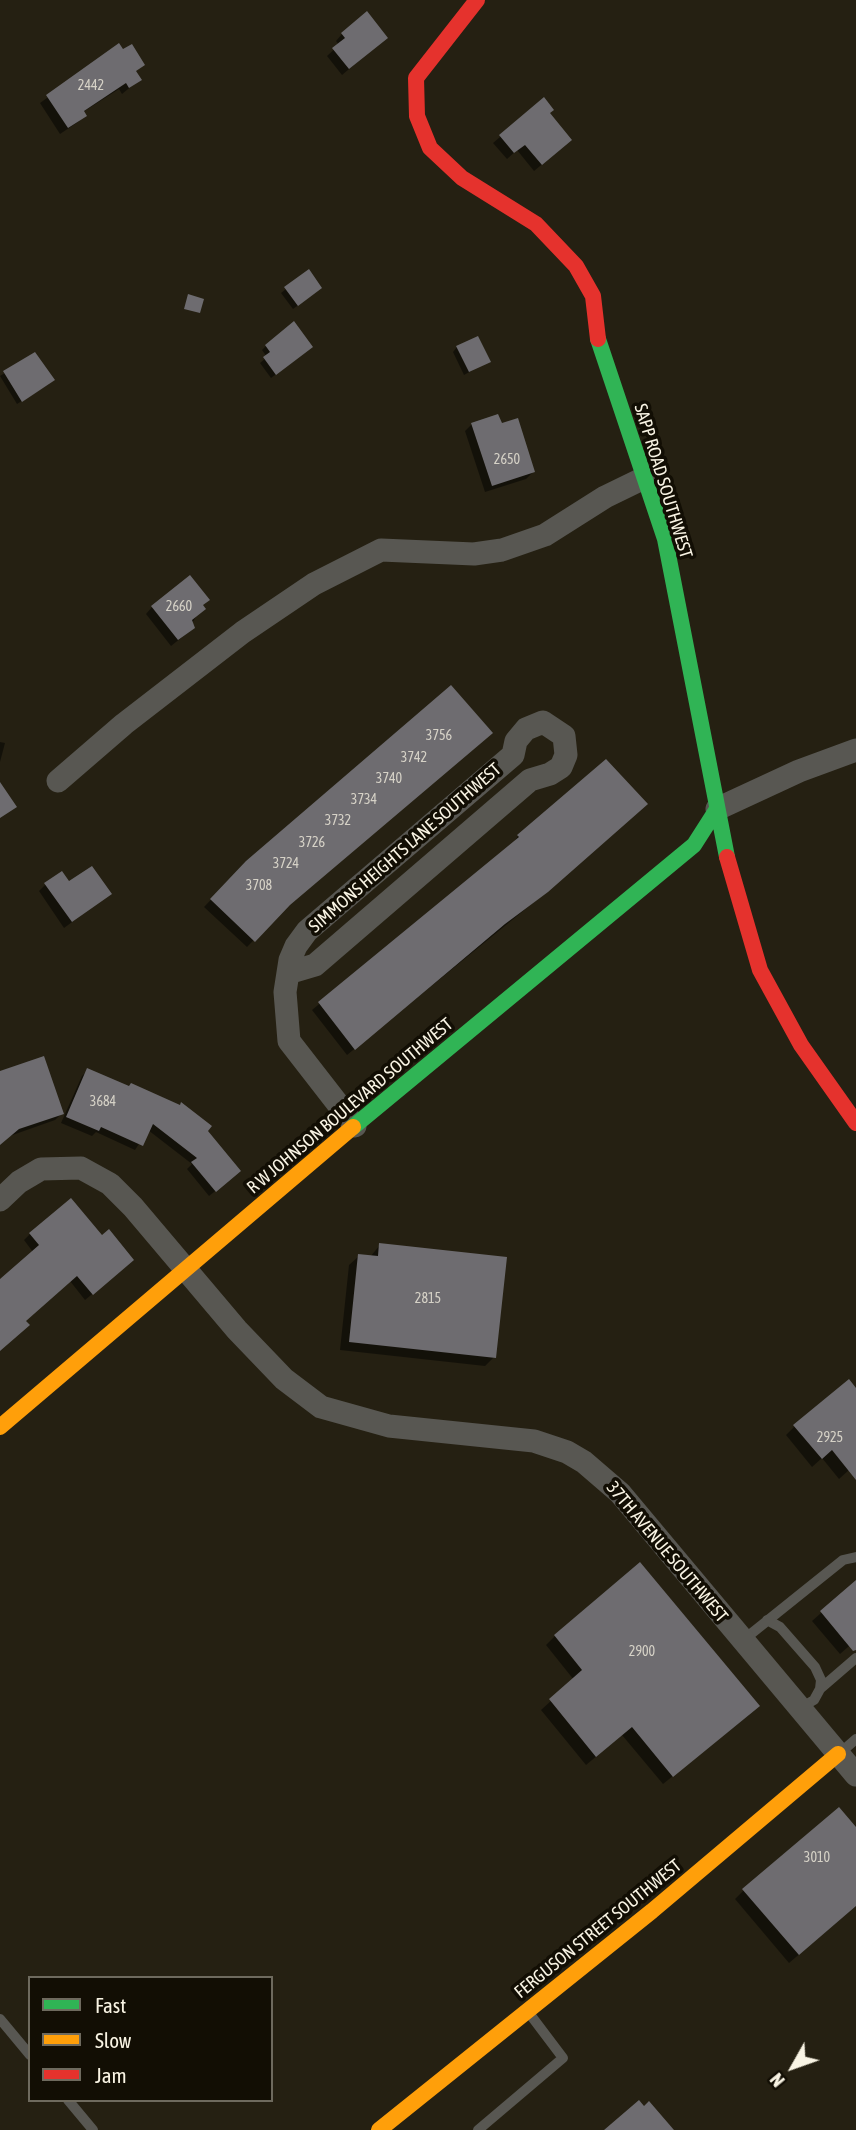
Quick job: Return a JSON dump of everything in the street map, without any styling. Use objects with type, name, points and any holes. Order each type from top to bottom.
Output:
[{"type":"street","name":"SAPP ROAD SOUTHWEST","points":[[477,0],[416,78],[417,116],[430,148],[454,170],[536,224],[576,266],[593,296],[597,337],[665,538],[727,862],[760,970],[802,1045],[856,1123]]},
{"type":"street","points":[[58,781],[124,724],[243,632],[314,584],[381,550],[474,554],[502,550],[545,535],[605,496],[644,478]]},
{"type":"street","name":"SIMMONS HEIGHTS LANE SOUTHWEST","points":[[288,973],[316,965],[530,780],[550,774],[561,767],[566,755],[564,736],[543,722],[526,729],[516,741],[513,755],[307,931],[296,946],[288,973],[284,1009],[289,1041],[355,1126]]},
{"type":"street","points":[[717,809],[799,771],[856,750]]},
{"type":"street","name":"R W JOHNSON BOULEVARD SOUTHWEST","points":[[0,1427],[355,1126],[694,845],[717,809]]},
{"type":"street","name":"37TH AVENUE SOUTHWEST","points":[[0,1200],[19,1182],[41,1169],[81,1168],[110,1184],[284,1379],[321,1407],[389,1426],[534,1441],[567,1452],[584,1462],[620,1493],[856,1775]]},
{"type":"street","name":"FERGUSON STREET SOUTHWEST","points":[[379,2130],[652,1911],[838,1754]]},
{"type":"lane","points":[[742,1641],[842,1560],[856,1557]]},
{"type":"lane","points":[[767,1620],[780,1627],[815,1667],[821,1680],[820,1689]]},
{"type":"lane","points":[[800,1708],[814,1700],[820,1689],[856,1658]]},
{"type":"lane","points":[[838,1754],[856,1739]]},
{"type":"lane","points":[[478,2130],[564,2058],[527,2011]]},
{"type":"lane","points":[[0,2019],[28,2052]]},
{"type":"lane","points":[[70,2102],[93,2130]]},
{"type":"building","points":[[367,11],[388,38],[349,69],[332,48],[345,38],[341,33]]},
{"type":"building","points":[[119,43],[123,49],[132,44],[145,65],[136,71],[142,80],[129,88],[126,83],[84,111],[87,116],[68,128],[46,95]]},
{"type":"building","points":[[544,97],[554,110],[550,113],[572,140],[542,165],[525,145],[514,153],[499,135]]},
{"type":"building","points":[[309,269],[322,288],[298,306],[284,287]]},
{"type":"building","points":[[188,294],[204,299],[200,313],[184,309]]},
{"type":"building","points":[[294,321],[313,347],[276,375],[263,357],[270,352],[265,345]]},
{"type":"building","points":[[478,336],[491,362],[469,372],[456,346]]},
{"type":"building","points":[[35,352],[55,380],[22,402],[3,371]]},
{"type":"building","points":[[498,414],[502,423],[518,418],[535,472],[492,486],[471,423]]},
{"type":"building","points":[[190,575],[210,600],[203,605],[206,609],[192,620],[195,628],[178,640],[151,606]]},
{"type":"building","points":[[451,685],[493,733],[290,905],[255,942],[210,899],[246,861]]},
{"type":"building","points":[[606,759],[648,804],[548,892],[505,924],[355,1050],[318,1002],[519,837],[517,835]]},
{"type":"building","points":[[0,782],[17,807],[0,818]]},
{"type":"building","points":[[92,866],[112,894],[72,922],[44,883],[62,871],[69,881]]},
{"type":"building","points":[[44,1056],[64,1114],[19,1129],[0,1145],[0,1071]]},
{"type":"building","points":[[87,1068],[129,1086],[131,1083],[180,1105],[181,1102],[212,1126],[208,1131],[241,1171],[216,1192],[191,1162],[197,1158],[153,1124],[143,1146],[101,1127],[99,1131],[66,1117]]},
{"type":"building","points":[[71,1198],[102,1235],[109,1229],[134,1260],[93,1295],[77,1276],[26,1321],[30,1325],[0,1351],[0,1279],[39,1245],[29,1233]]},
{"type":"building","points":[[379,1243],[507,1257],[496,1358],[349,1342],[358,1254],[378,1256]]},
{"type":"building","points":[[849,1379],[856,1388],[856,1480],[832,1450],[822,1459],[793,1425]]},
{"type":"building","points":[[640,1562],[760,1706],[673,1777],[632,1727],[596,1757],[549,1699],[582,1670],[554,1635]]},
{"type":"building","points":[[856,1580],[856,1650],[853,1651],[820,1611]]},
{"type":"building","points":[[839,1807],[856,1827],[856,1906],[799,1955],[742,1889]]},
{"type":"building","points":[[639,2100],[644,2106],[649,2101],[674,2130],[604,2130]]},
{"type":"traffic: fast","points":[[598,339],[665,539],[727,857]]},
{"type":"traffic: fast","points":[[353,1127],[694,845],[717,809]]},
{"type":"traffic: slow","points":[[0,1427],[353,1127]]},
{"type":"traffic: slow","points":[[379,2130],[652,1911],[838,1754]]},
{"type":"traffic: jam","points":[[477,0],[416,78],[417,116],[430,148],[462,178],[536,224],[576,266],[593,296],[598,339]]},
{"type":"traffic: jam","points":[[727,857],[760,970],[801,1045],[856,1123]]}]
